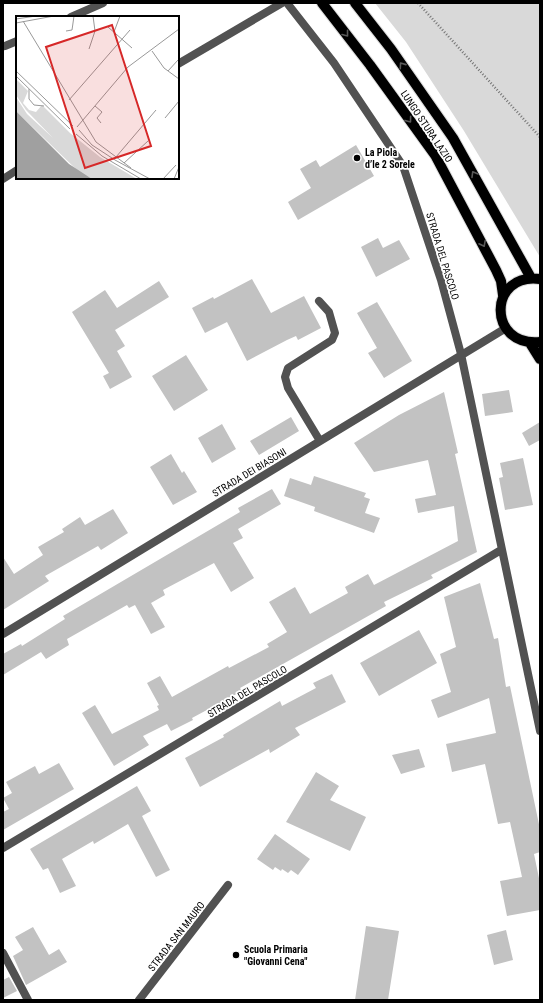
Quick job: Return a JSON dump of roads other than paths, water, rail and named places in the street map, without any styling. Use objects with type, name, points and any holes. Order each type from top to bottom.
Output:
[{"type":"main road","name":"LUNGO STURA LAZIO","points":[[322,3],[370,65],[435,155],[501,281],[503,295],[500,309],[501,319],[506,328]]},
{"type":"main road","name":"LUNGO STURA LAZIO","points":[[355,3],[391,49],[453,138],[536,278],[513,284],[503,295]]},
{"type":"main road","points":[[506,328],[512,336],[521,341],[535,343],[540,359]]},
{"type":"street","points":[[73,16],[103,3]]},
{"type":"street","points":[[179,63],[282,3]]},
{"type":"street","name":"STRADA DEL PASCOLO","points":[[287,3],[334,63],[403,166],[441,280],[461,354],[540,731]]},
{"type":"street","points":[[6,46],[16,41]]},
{"type":"street","points":[[3,179],[16,171]]},
{"type":"street","points":[[319,301],[329,312],[335,333],[332,340],[288,368],[285,377],[288,388],[320,441]]},
{"type":"street","name":"STRADA DEI BIASONI","points":[[3,634],[506,328]]},
{"type":"street","name":"STRADA DEL PASCOLO","points":[[3,848],[501,550]]},
{"type":"street","name":"STRADA SAN MAURO","points":[[139,1000],[228,885]]},
{"type":"street","points":[[3,953],[28,1000]]},
{"type":"place","name":"La Piola d’le 2 Sorele","points":[[357,158]]},
{"type":"place","name":"Scuola Primaria \"Giovanni Cena\"","points":[[236,955]]}]
